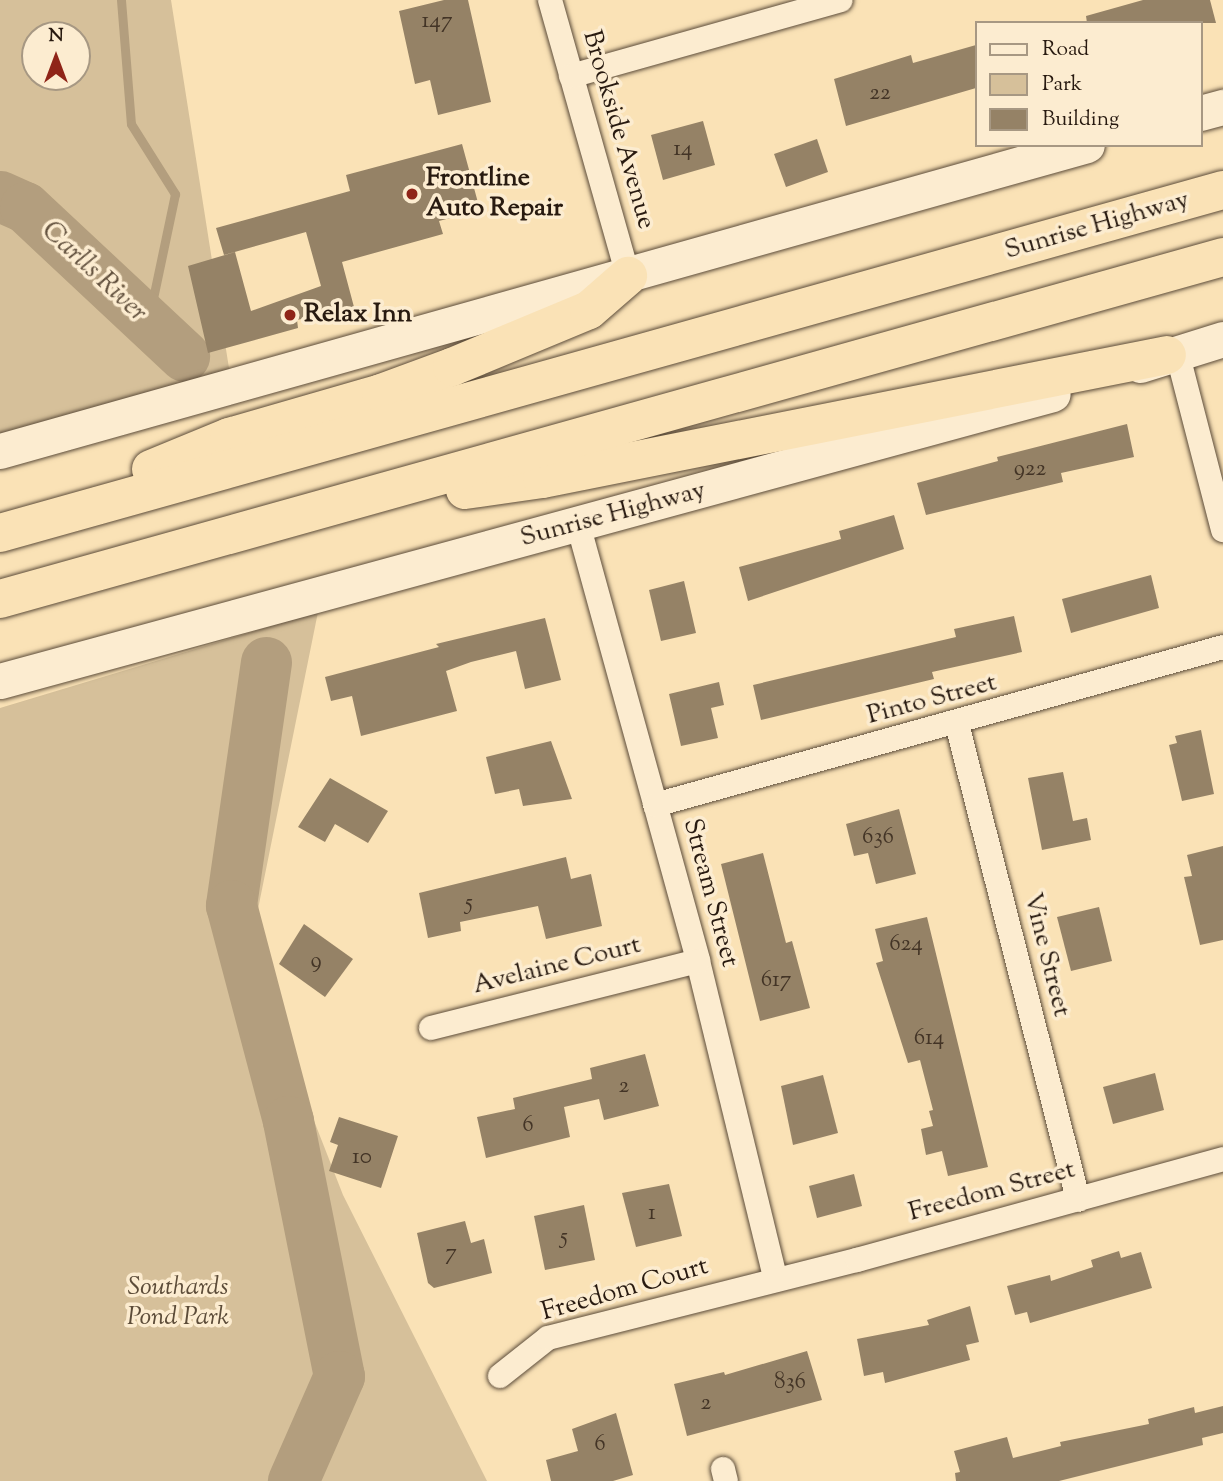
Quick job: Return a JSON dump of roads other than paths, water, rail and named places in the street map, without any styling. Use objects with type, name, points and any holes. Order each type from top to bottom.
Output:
[{"type":"highway","name":"Sunrise Highway","points":[[0,533],[1223,190]]},
{"type":"highway","points":[[0,599],[1223,257]]},
{"type":"highway","points":[[0,533],[229,437],[381,393],[452,367],[589,310],[628,275]]},
{"type":"highway","points":[[325,509],[542,479],[1172,353]]},
{"type":"main road","points":[[1202,112],[1223,107]]},
{"type":"main road","points":[[0,451],[1080,147]]},
{"type":"main road","name":"Sunrise Highway","points":[[0,681],[1091,383],[1172,353],[1223,339]]},
{"type":"street","name":"Brookside Avenue","points":[[550,0],[628,275]]},
{"type":"street","points":[[571,76],[841,0]]},
{"type":"street","points":[[1172,353],[1223,530]]},
{"type":"street","name":"Stream Street","points":[[578,524],[698,961],[776,1280]]},
{"type":"street","name":"Pinto Street","points":[[655,805],[957,724],[1223,648]]},
{"type":"street","name":"Vine Street","points":[[957,724],[1078,1200]]},
{"type":"street","name":"Avelaine Court","points":[[431,1028],[698,961]]},
{"type":"street","name":"Freedom Street","points":[[776,1280],[1223,1159]]},
{"type":"street","name":"Freedom Court","points":[[500,1376],[548,1338],[776,1280]]},
{"type":"waterway","points":[[121,0],[131,124],[175,194],[148,322]]},
{"type":"waterway","name":"Carlls River","points":[[0,196],[25,207],[184,356]]},
{"type":"waterway","points":[[266,662],[231,905],[288,1121],[339,1376],[293,1481]]},
{"type":"place","name":"Frontline Auto Repair","points":[[412,194]]},
{"type":"place","name":"Relax Inn","points":[[290,315]]},
{"type":"park label","name":"Southards Pond Park","points":[[178,1303]]}]
